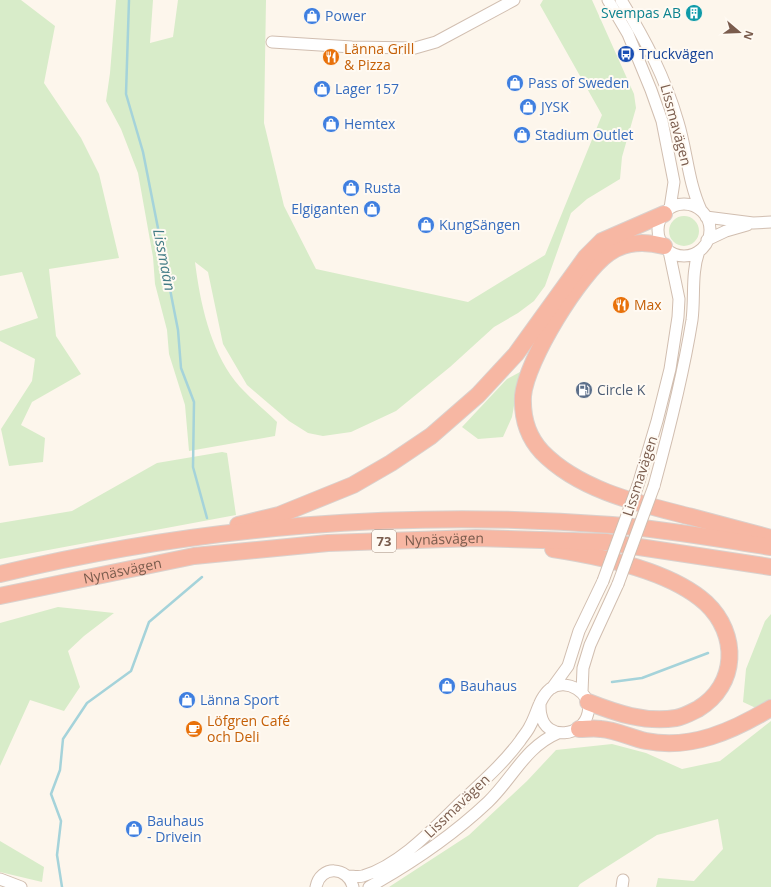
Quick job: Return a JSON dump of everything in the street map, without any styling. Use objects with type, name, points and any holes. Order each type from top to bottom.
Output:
[{"type":"highway","points":[[183,539],[279,514],[353,485],[391,463],[431,436],[478,395],[516,354],[551,307],[571,275],[602,241],[667,211]]},
{"type":"highway","points":[[666,249],[652,243],[638,242],[625,245],[609,253],[590,272],[550,331],[530,370],[524,395],[523,412],[526,426],[541,450],[551,461],[592,485],[622,497],[663,510],[771,538]]},
{"type":"highway","name":"Nynäsvägen","points":[[0,574],[54,561],[183,539],[327,524],[476,519],[614,525],[771,547]]},
{"type":"highway","points":[[476,538],[590,555],[639,569],[663,578],[706,603],[719,620],[728,638],[730,654],[729,670],[720,689],[708,703],[694,711],[677,718],[653,719],[628,716],[585,697]]},
{"type":"highway","name":"Nynäsvägen","points":[[0,596],[194,556],[328,544],[476,538],[606,542],[771,567]]},
{"type":"highway","points":[[580,728],[602,729],[647,741],[674,743],[696,741],[737,726],[771,708]]},
{"type":"street","points":[[272,42],[352,47],[415,48],[436,42],[514,0]]},
{"type":"street","name":"Lissmavägen","points":[[608,0],[628,34],[662,121],[674,182],[667,211]]},
{"type":"street","name":"Lissmavägen","points":[[621,0],[648,45],[662,73],[678,123],[690,180],[704,214]]},
{"type":"street","points":[[704,214],[710,233],[708,240],[699,251],[690,255],[679,255],[666,249],[659,238],[659,221],[667,211],[683,204],[704,214],[754,223]]},
{"type":"street","points":[[708,240],[726,231],[754,223],[771,222]]},
{"type":"street","name":"Lissmavägen","points":[[552,688],[568,666],[579,631],[603,581],[638,484],[657,421],[670,369],[678,317],[679,300],[666,249]]},
{"type":"street","name":"Lissmavägen","points":[[585,697],[583,668],[590,645],[618,584],[654,486],[682,375],[692,318],[695,262],[699,251]]},
{"type":"street","points":[[562,685],[573,686],[585,697],[589,711],[586,721],[580,728],[569,733],[558,733],[547,727],[541,716],[540,703],[545,694],[552,688],[562,685]]},
{"type":"street","name":"Lissmavägen","points":[[348,876],[362,876],[380,868],[412,848],[504,760],[530,727],[540,703]]},
{"type":"street","name":"Lissmavägen","points":[[369,887],[444,841],[488,802],[535,746],[558,733]]},
{"type":"street","points":[[315,885],[320,877],[330,871],[343,872],[348,876],[353,887]]},
{"type":"street","points":[[0,879],[21,887]]},
{"type":"green space","points":[[0,0],[21,0],[55,26],[44,83],[81,138],[99,174],[119,258],[49,269],[56,336],[81,374],[32,402],[21,425],[45,438],[43,462],[9,466],[1,429],[32,381],[35,359],[0,341],[0,331],[38,318],[22,272],[0,276]]},
{"type":"green space","points":[[116,0],[153,0],[150,43],[173,37],[178,0],[266,0],[264,123],[284,206],[316,269],[468,302],[545,255],[602,115],[540,5],[543,0],[592,0],[634,94],[636,108],[622,157],[620,179],[587,199],[571,213],[545,286],[534,301],[518,313],[494,327],[450,367],[396,411],[351,432],[323,436],[308,433],[289,421],[247,385],[223,344],[208,272],[195,262],[203,309],[219,355],[226,368],[240,387],[277,422],[275,436],[189,451],[185,405],[169,354],[167,330],[155,284],[153,257],[138,173],[121,129],[106,101],[110,73]]},
{"type":"green space","points":[[684,216],[695,220],[699,231],[695,242],[684,246],[673,242],[669,231],[673,220]]},
{"type":"green space","points":[[520,372],[512,417],[503,437],[478,439],[462,427],[507,379]]},
{"type":"green space","points":[[222,452],[227,453],[236,515],[0,559],[0,523],[72,511],[157,463]]},
{"type":"green space","points":[[58,607],[114,613],[84,636],[68,651],[80,687],[64,711],[30,700],[0,766],[0,623]]},
{"type":"green space","points":[[771,614],[771,701],[758,709],[743,702],[746,669],[765,621]]},
{"type":"green space","points":[[771,721],[771,887],[656,887],[658,878],[694,881],[723,849],[718,819],[657,835],[580,884],[578,887],[389,887],[469,835],[527,781],[556,750],[612,744],[646,753],[682,769],[720,761]]},
{"type":"green space","points":[[0,841],[44,867],[42,882],[0,872]]},
{"type":"waterway","name":"Lissmaån","points":[[129,0],[126,94],[143,152],[178,330],[181,368],[194,402],[193,467],[207,518]]},
{"type":"waterway","name":"Lissmaån","points":[[62,887],[57,855],[61,821],[51,794],[60,770],[63,739],[87,703],[131,671],[149,622],[202,577]]},
{"type":"waterway","points":[[612,682],[642,678],[708,653]]},
{"type":"place","name":"Svempas AB","points":[[694,13]]},
{"type":"place","name":"Power","points":[[312,16]]},
{"type":"place","name":"Truckvägen","points":[[626,54]]},
{"type":"place","name":"Länna Grill & Pizza","points":[[331,57]]},
{"type":"place","name":"Pass of Sweden","points":[[515,83]]},
{"type":"place","name":"Lager 157","points":[[322,89]]},
{"type":"place","name":"JYSK","points":[[528,107]]},
{"type":"place","name":"Hemtex","points":[[331,124]]},
{"type":"place","name":"Stadium Outlet","points":[[522,135]]},
{"type":"place","name":"Rusta","points":[[351,188]]},
{"type":"place","name":"Elgiganten","points":[[372,209]]},
{"type":"place","name":"KungSängen","points":[[426,225]]},
{"type":"place","name":"Max","points":[[621,305]]},
{"type":"place","name":"Circle K","points":[[584,390]]},
{"type":"place","name":"Bauhaus","points":[[447,686]]},
{"type":"place","name":"Länna Sport","points":[[187,700]]},
{"type":"place","name":"Löfgren Café och Deli","points":[[194,729]]},
{"type":"place","name":"Bauhaus - Drivein","points":[[134,829]]}]
